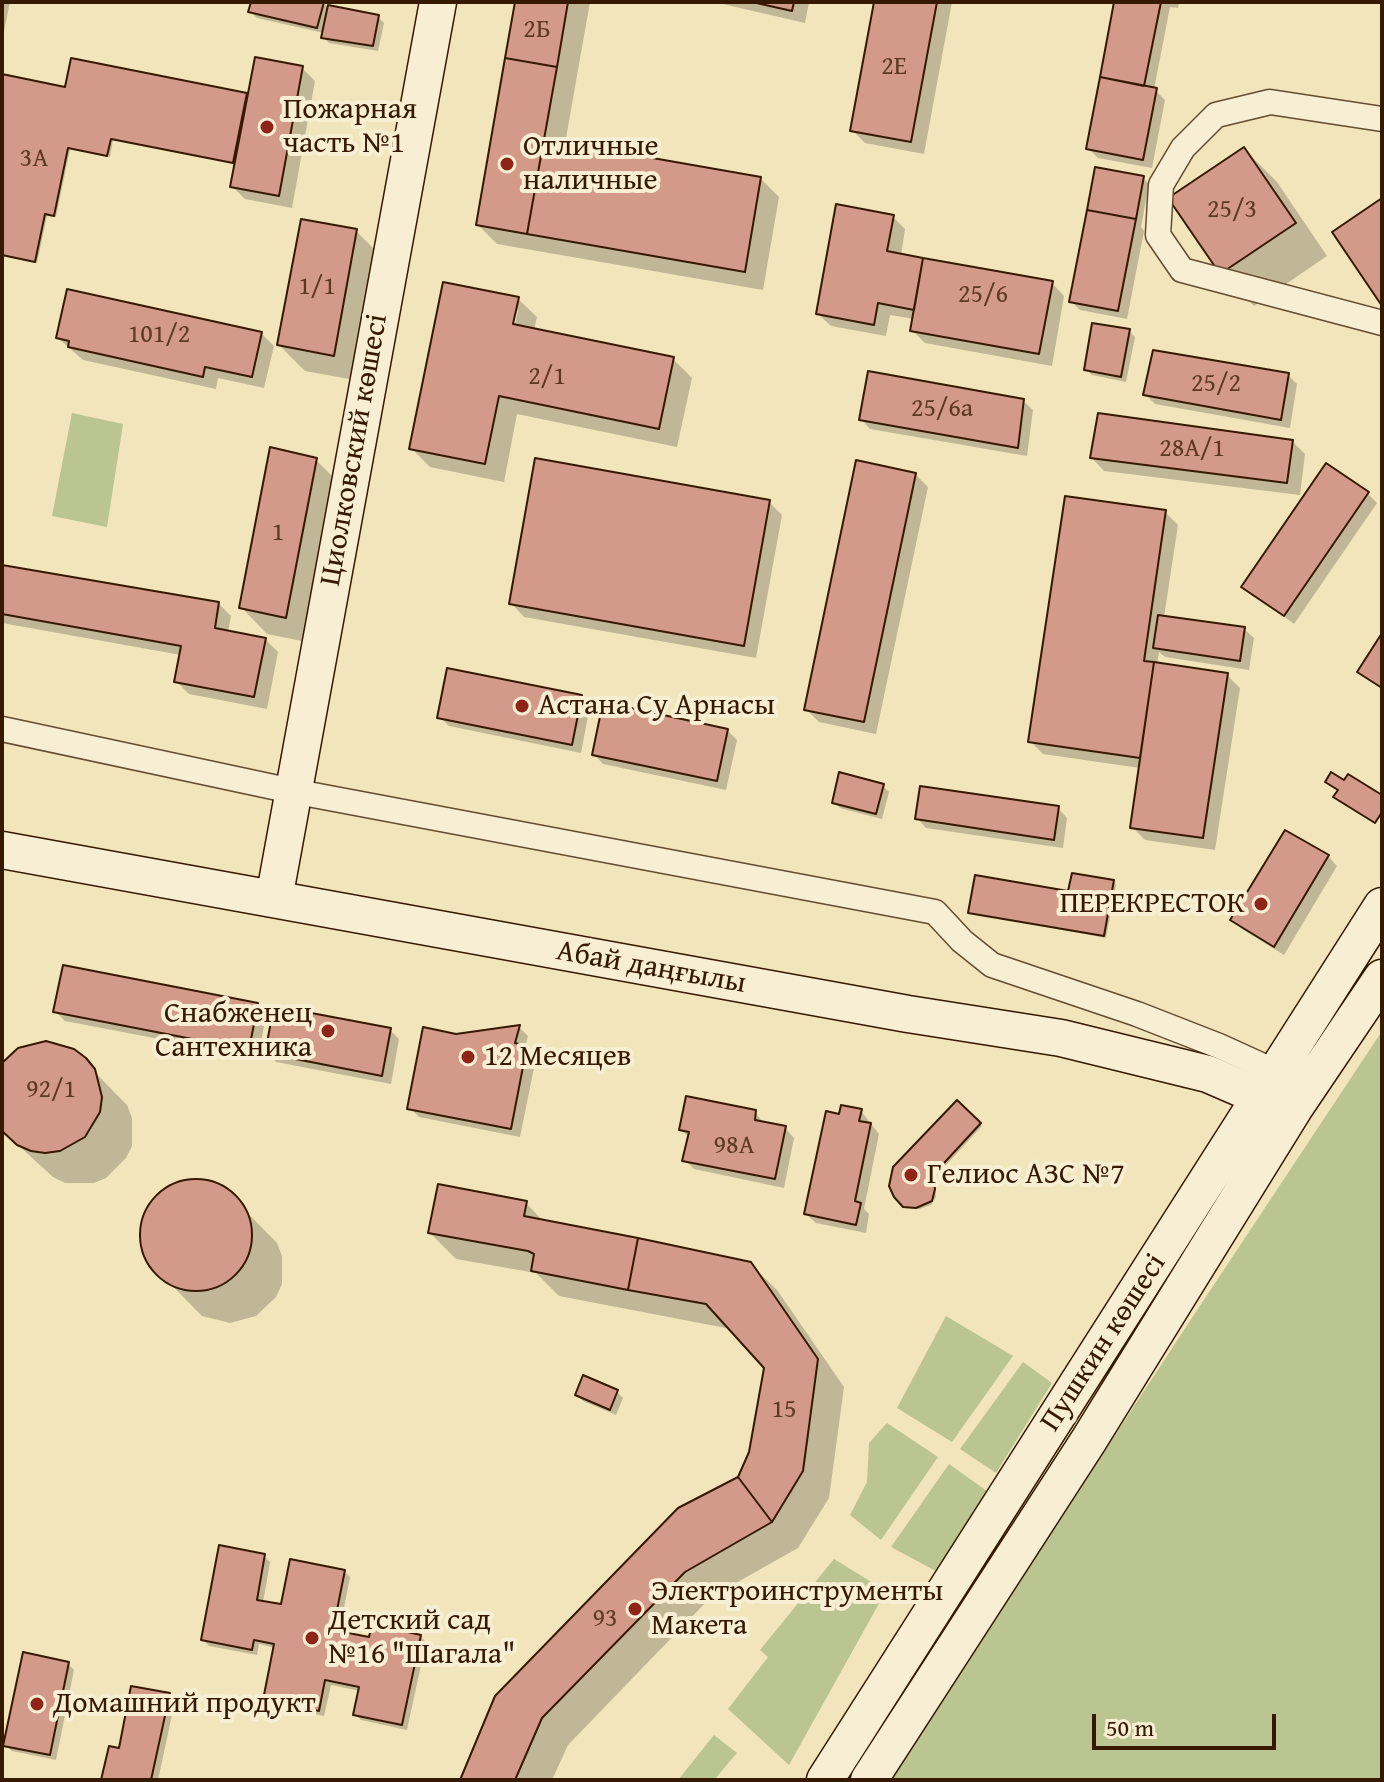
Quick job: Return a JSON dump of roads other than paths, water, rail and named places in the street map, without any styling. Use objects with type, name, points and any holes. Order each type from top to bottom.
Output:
[{"type":"street","name":"Циолковский көшесі","points":[[274,899],[438,2]]},
{"type":"street","points":[[1382,119],[1270,102],[1216,115],[1183,148],[1161,185],[1158,235],[1182,270],[1382,323]]},
{"type":"street","points":[[2,729],[292,791],[935,912],[962,941],[992,965],[1137,1014],[1219,1046],[1286,1091]]},
{"type":"street","name":"Абай даңғылы","points":[[2,850],[894,1012],[1061,1038],[1286,1091]]},
{"type":"street","name":"Пушкин көшесі","points":[[869,1780],[1089,1440],[1286,1091],[1382,906]]},
{"type":"street","name":"Пушкин көшесі","points":[[825,1780],[1286,1091],[1382,978]]},
{"type":"place","name":"Пожарная часть №1","points":[[267,127]]},
{"type":"place","name":"Отличные наличные","points":[[507,164]]},
{"type":"place","name":"Астана Су Арнасы","points":[[522,706]]},
{"type":"place","name":"ПЕРЕКРЕСТОК","points":[[1261,904]]},
{"type":"place","name":"Снабженец Сантехника","points":[[328,1031]]},
{"type":"place","name":"12 Месяцев","points":[[468,1057]]},
{"type":"place","name":"Гелиос АЗС №7","points":[[911,1175]]},
{"type":"place","name":"Электроинструменты Макета","points":[[635,1609]]},
{"type":"place","name":"Детский сад №16 \"Шагала\"","points":[[312,1638]]},
{"type":"place","name":"Домашний продукт","points":[[37,1704]]}]
